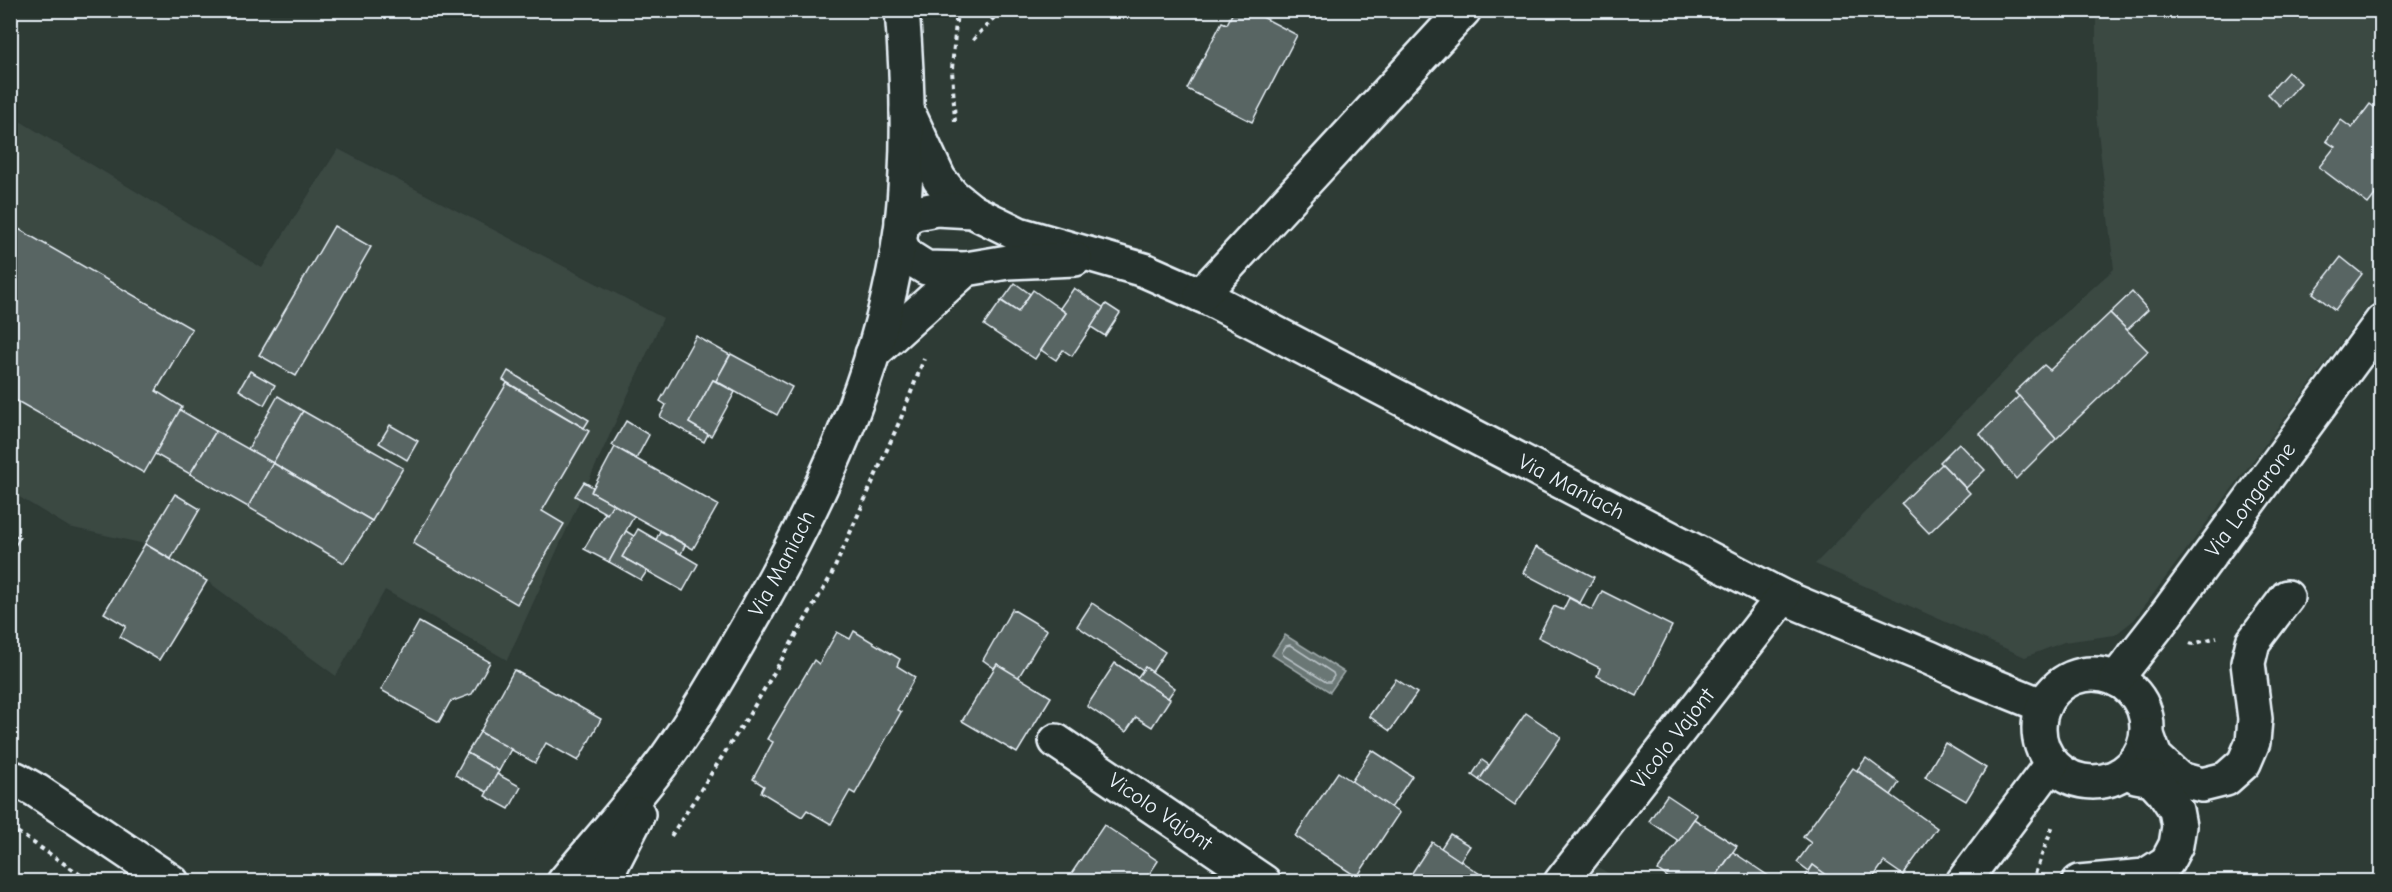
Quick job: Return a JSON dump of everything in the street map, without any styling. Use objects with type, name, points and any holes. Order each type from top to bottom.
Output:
[{"type":"street","name":"Via Maniach","points":[[603,882],[666,759],[712,688],[772,586],[837,453],[872,354],[887,303],[900,231],[907,110],[907,69],[902,10]]},
{"type":"street","points":[[1202,295],[1464,10]]},
{"type":"street","name":"Via Maniach","points":[[907,110],[939,179],[952,195],[972,211],[1019,234],[1144,270],[1202,295],[1783,597],[2044,706]]},
{"type":"street","name":"Via Maniach","points":[[900,231],[916,213],[936,209],[972,211]]},
{"type":"street","name":"Via Maniach","points":[[900,231],[907,256],[926,268],[966,269],[1008,262],[1104,257]]},
{"type":"street","name":"Via Maniach","points":[[872,354],[966,269]]},
{"type":"street","name":"Via Longarone","points":[[2116,679],[2382,321]]},
{"type":"street","name":"Vicolo Vajont","points":[[1561,882],[1783,597]]},
{"type":"street","points":[[2147,735],[2143,750],[2132,765],[2103,781],[2083,781],[2062,772],[2045,752],[2041,740],[2040,717],[2044,706],[2062,684],[2076,677],[2091,673],[2116,679],[2128,686],[2142,704],[2146,717],[2147,735],[2155,757],[2179,779],[2202,785],[2226,779],[2244,763],[2253,742],[2255,719],[2248,663],[2253,642],[2287,597]]},
{"type":"street","name":"Vicolo Vajont","points":[[1056,741],[1264,882]]},
{"type":"street","name":"Via Maniach","points":[[564,882],[666,759]]},
{"type":"street","points":[[1963,882],[2052,762]]},
{"type":"street","points":[[2079,882],[2145,876],[2167,862],[2176,844],[2179,826],[2176,810],[2152,779],[2132,776],[2113,777]]},
{"type":"street","points":[[10,778],[37,791],[172,882]]},
{"type":"path","points":[[955,127],[952,69],[957,10]]},
{"type":"path","points":[[973,40],[1001,10]]},
{"type":"path","points":[[2159,624],[2193,644],[2250,627],[2264,628]]},
{"type":"path","points":[[10,827],[91,882]]},
{"type":"shaded area","points":[[2096,11],[2381,11],[2381,289],[2134,620],[2115,635],[2064,642],[2025,657],[1815,564],[2041,334],[2114,269],[2096,114]]},
{"type":"shaded area","points":[[10,115],[262,268],[338,149],[663,318],[507,660],[385,590],[336,676],[207,581],[145,544],[69,527],[11,492]]},
{"type":"shaded area","points":[[1598,867],[1621,881],[1586,881]]},
{"type":"water","points":[[1285,635],[1344,672],[1330,692],[1272,655]]},
{"type":"building","points":[[1234,10],[1249,10],[1297,35],[1252,122],[1187,89],[1222,22],[1227,24]]},
{"type":"building","points":[[2288,72],[2301,83],[2280,106],[2268,94]]},
{"type":"building","points":[[2370,104],[2382,113],[2382,186],[2368,204],[2319,167],[2335,147],[2326,141],[2341,120],[2352,128]]},
{"type":"building","points":[[10,224],[192,329],[156,391],[182,407],[144,473],[10,397]]},
{"type":"building","points":[[334,226],[371,247],[296,376],[259,355]]},
{"type":"building","points":[[2341,257],[2362,274],[2335,310],[2313,293]]},
{"type":"building","points":[[1015,283],[1030,294],[1018,312],[1002,301]]},
{"type":"building","points":[[1074,288],[1104,308],[1072,356],[1063,350],[1056,360],[1041,350],[1066,313],[1060,308]]},
{"type":"building","points":[[1033,290],[1066,313],[1035,359],[984,325],[1001,301],[1018,312]]},
{"type":"building","points":[[2132,292],[2148,310],[2127,330],[2110,313]]},
{"type":"building","points":[[1106,304],[1120,313],[1105,336],[1091,327]]},
{"type":"building","points":[[2110,313],[2148,351],[2056,439],[2015,392],[2044,365],[2050,370]]},
{"type":"building","points":[[696,336],[730,355],[689,423],[708,434],[704,442],[660,417],[666,405],[660,401]]},
{"type":"building","points":[[731,354],[792,387],[777,415],[716,381]]},
{"type":"building","points":[[250,371],[275,385],[264,405],[239,390]]},
{"type":"building","points":[[508,371],[589,420],[584,428],[503,380]]},
{"type":"building","points":[[713,380],[735,392],[711,436],[689,423]]},
{"type":"building","points":[[507,383],[589,431],[542,511],[564,524],[517,604],[413,543]]},
{"type":"building","points":[[278,396],[303,411],[273,463],[248,449]]},
{"type":"building","points":[[2019,396],[2056,439],[2016,479],[1980,434]]},
{"type":"building","points":[[180,410],[216,431],[190,474],[155,454]]},
{"type":"building","points":[[303,411],[403,468],[372,521],[273,463]]},
{"type":"building","points":[[626,421],[649,435],[636,459],[612,445]]},
{"type":"building","points":[[390,425],[418,441],[407,460],[379,443]]},
{"type":"building","points":[[216,431],[273,463],[248,507],[190,474]]},
{"type":"building","points":[[1959,443],[1985,470],[1966,488],[1940,462]]},
{"type":"building","points":[[615,447],[718,505],[693,549],[591,492]]},
{"type":"building","points":[[273,463],[372,521],[344,563],[248,507]]},
{"type":"building","points":[[1942,464],[1970,493],[1929,533],[1901,504]]},
{"type":"building","points":[[584,482],[593,487],[591,492],[613,504],[607,514],[575,496]]},
{"type":"building","points":[[175,494],[200,509],[171,559],[145,544]]},
{"type":"building","points":[[613,504],[634,516],[609,562],[584,549],[605,513],[607,514]]},
{"type":"building","points":[[638,529],[698,564],[683,591],[622,557]]},
{"type":"building","points":[[626,531],[634,536],[622,557],[647,571],[641,580],[609,562]]},
{"type":"building","points":[[660,531],[685,545],[681,554],[656,540]]},
{"type":"building","points":[[10,532],[20,538],[10,553]]},
{"type":"building","points":[[145,544],[207,581],[159,660],[120,637],[126,626],[104,613]]},
{"type":"building","points":[[1536,547],[1594,577],[1580,603],[1523,573]]},
{"type":"building","points":[[1602,591],[1672,626],[1637,696],[1597,676],[1600,668],[1538,637],[1554,606],[1563,610],[1569,598],[1592,610]]},
{"type":"building","points":[[1092,603],[1165,652],[1152,672],[1145,667],[1143,670],[1077,626]]},
{"type":"building","points":[[1012,609],[1047,630],[1018,678],[997,664],[994,668],[983,660]]},
{"type":"building","points":[[419,622],[490,662],[472,694],[450,702],[439,722],[381,690]]},
{"type":"building","points":[[854,631],[900,659],[897,666],[915,677],[897,710],[901,712],[855,794],[850,791],[831,824],[807,810],[802,817],[761,792],[764,786],[753,779],[773,742],[767,739],[814,660],[819,664],[837,632],[850,639]]},
{"type":"building","points":[[1115,663],[1170,699],[1152,727],[1136,717],[1126,732],[1087,706]]},
{"type":"building","points":[[997,664],[1051,697],[1017,753],[962,721]]},
{"type":"building","points":[[1145,667],[1175,688],[1168,698],[1137,678]]},
{"type":"building","points":[[514,670],[601,719],[578,761],[546,743],[535,763],[480,732]]},
{"type":"building","points":[[1396,679],[1417,693],[1390,731],[1369,716]]},
{"type":"building","points":[[1526,713],[1561,737],[1515,805],[1479,780]]},
{"type":"building","points":[[480,732],[511,749],[499,771],[467,753]]},
{"type":"building","points":[[1945,743],[1986,768],[1966,801],[1925,777]]},
{"type":"building","points":[[1372,750],[1412,776],[1391,808],[1351,782]]},
{"type":"building","points":[[467,753],[499,771],[487,792],[455,775]]},
{"type":"building","points":[[1866,758],[1899,783],[1891,795],[1857,770]]},
{"type":"building","points":[[1482,760],[1489,765],[1479,780],[1472,775]]},
{"type":"building","points":[[1853,768],[1937,828],[1903,875],[1884,862],[1870,882],[1836,882],[1813,865],[1809,871],[1797,862],[1811,843],[1803,837]]},
{"type":"building","points":[[1338,772],[1399,813],[1357,877],[1295,836]]},
{"type":"building","points":[[497,774],[521,787],[509,809],[485,796]]},
{"type":"building","points":[[1667,795],[1697,815],[1679,841],[1649,821]]},
{"type":"building","points":[[1694,819],[1737,846],[1712,882],[1674,882],[1658,870]]},
{"type":"building","points":[[1104,825],[1158,861],[1144,882],[1067,880]]},
{"type":"building","points":[[1450,834],[1470,846],[1460,861],[1441,848]]},
{"type":"building","points":[[1432,842],[1492,882],[1406,882]]},
{"type":"building","points":[[1733,852],[1776,881],[1712,882]]},
{"type":"building","points":[[1813,865],[1836,882],[1802,882]]}]
